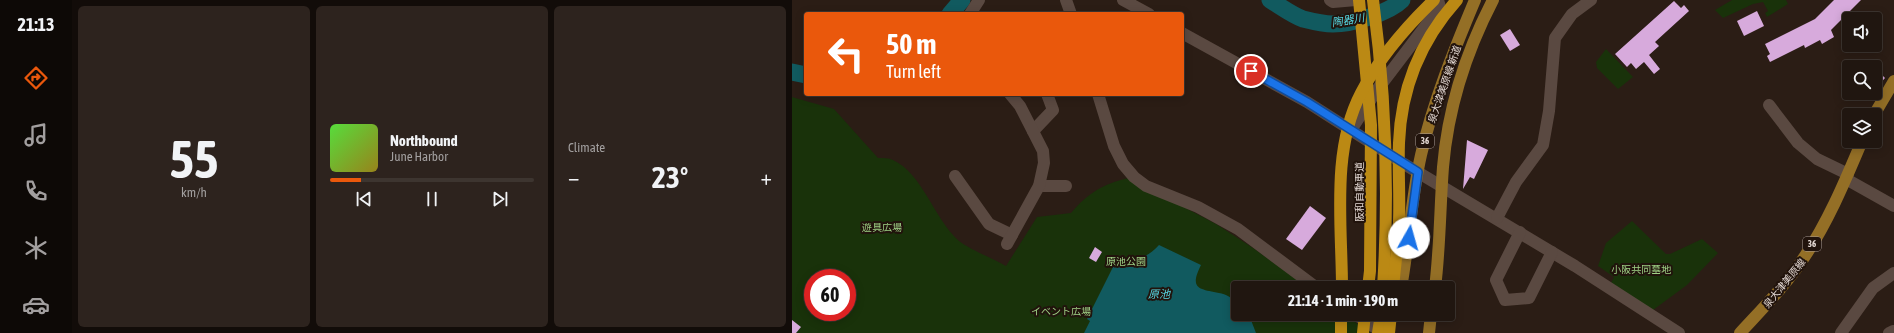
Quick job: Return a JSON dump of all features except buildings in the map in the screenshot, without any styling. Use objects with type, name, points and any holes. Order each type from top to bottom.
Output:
[{"type":"highway","name":"阪和自動車道","points":[[1357,0],[1371,125],[1369,281]]},
{"type":"highway","points":[[1373,0],[1386,123],[1383,281]]},
{"type":"highway","points":[[1342,281],[1341,188],[1343,160],[1353,113],[1360,94],[1372,72],[1401,36],[1434,0]]},
{"type":"highway","points":[[1394,281],[1399,222],[1399,142],[1409,83],[1419,56],[1433,30],[1457,0]]},
{"type":"highway","points":[[1341,321],[1341,333]]},
{"type":"highway","points":[[1363,333],[1364,321]]},
{"type":"highway","points":[[1378,333],[1380,321]]},
{"type":"highway","points":[[1389,333],[1390,321]]},
{"type":"main road","name":"泉大津美原線 新道","points":[[1402,281],[1408,253],[1418,172],[1423,149],[1446,73],[1475,0]]},
{"type":"main road","name":"泉大津美原線 新道","points":[[1436,281],[1447,132],[1456,87],[1472,42],[1493,0]]},
{"type":"main road","points":[[1878,108],[1894,81]]},
{"type":"main road","name":"泉大津美原線","points":[[1740,333],[1774,296],[1805,257],[1828,219],[1859,148]]},
{"type":"main road","points":[[1394,333],[1395,321]]},
{"type":"main road","points":[[1429,333],[1431,321]]},
{"type":"street","points":[[971,12],[979,0]]},
{"type":"street","points":[[1066,0],[1070,12]]},
{"type":"street","points":[[1123,0],[1144,12]]},
{"type":"street","points":[[1330,0],[1333,2],[1357,0]]},
{"type":"street","points":[[1350,130],[1377,90],[1440,7],[1438,0]]},
{"type":"street","points":[[1497,218],[1516,182],[1543,145],[1549,111],[1556,38],[1572,14],[1591,0]]},
{"type":"street","points":[[1184,33],[1307,102],[1418,172],[1520,232],[1679,333]]},
{"type":"street","points":[[955,176],[989,224],[1010,240],[1039,186],[1044,163],[1043,151],[1020,106],[1012,96]]},
{"type":"street","points":[[1033,131],[1053,110],[1048,96]]},
{"type":"street","points":[[1099,96],[1114,146],[1122,164],[1134,177],[1150,188],[1198,207],[1233,226],[1308,281]]},
{"type":"street","points":[[1769,105],[1798,143],[1817,159],[1894,206]]},
{"type":"street","points":[[1039,186],[1066,186]]},
{"type":"street","points":[[1520,232],[1496,280],[1505,300],[1529,298],[1552,252]]},
{"type":"street","points":[[1841,333],[1873,288],[1894,273]]},
{"type":"street","points":[[1365,321],[1383,333]]},
{"type":"green space","points":[[1732,0],[1786,0],[1788,4],[1767,17],[1765,13],[1768,11],[1763,2],[1753,4],[1723,18],[1715,10]]},
{"type":"green space","points":[[1606,49],[1633,77],[1618,89],[1597,68],[1596,62]]},
{"type":"green space","name":"原池公園","points":[[792,97],[834,109],[878,158],[888,158],[893,160],[912,175],[942,221],[959,241],[969,248],[1006,266],[1037,217],[1071,213],[1096,190],[1111,183],[1128,178],[1216,224],[1253,248],[1298,281],[1231,281],[1231,321],[1353,321],[1371,333],[792,333]]},
{"type":"green space","name":"小阪共同墓地","points":[[1632,221],[1666,254],[1670,254],[1702,239],[1718,253],[1687,285],[1653,310],[1611,283],[1614,277],[1598,266],[1606,243]]},
{"type":"water","name":"原池","points":[[1159,245],[1201,265],[1196,279],[1198,286],[1201,289],[1224,294],[1231,297],[1231,321],[1251,321],[1256,333],[1084,333],[1090,321],[1087,319],[1117,259],[1129,260],[1140,258],[1150,253]]},
{"type":"waterway","name":"陶器川","points":[[952,12],[962,0]]},
{"type":"waterway","name":"陶器川","points":[[1270,0],[1290,13],[1303,19],[1333,24],[1341,24],[1370,17],[1396,5],[1402,0]]},
{"type":"waterway","name":"陶器川","points":[[792,72],[804,75]]},
{"type":"route","points":[[1251,71],[1307,102],[1418,172],[1409,238]]},
{"type":"park label","name":"遊具広場","points":[[882,227]]},
{"type":"park label","name":"イベント広場","points":[[1061,311]]}]
